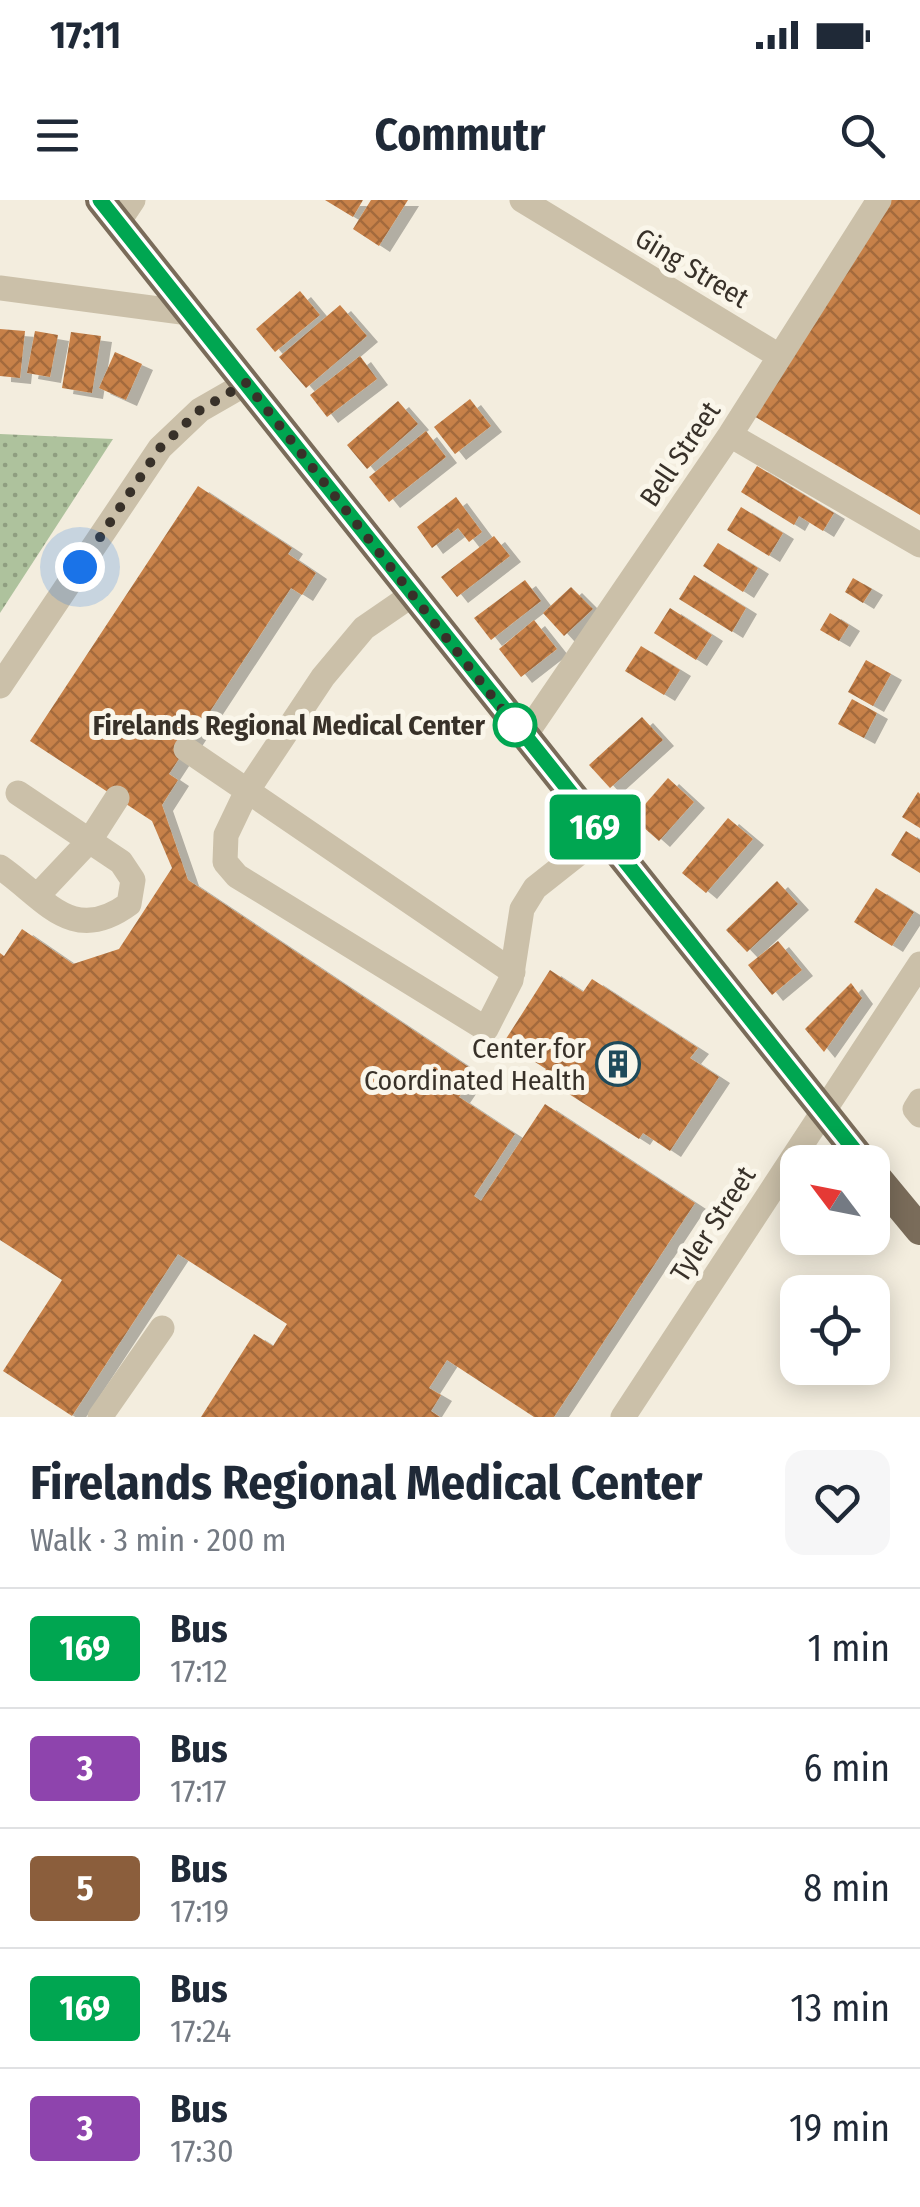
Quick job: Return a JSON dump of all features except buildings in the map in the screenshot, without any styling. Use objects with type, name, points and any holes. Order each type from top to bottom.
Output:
[{"type":"main road","points":[[117,208],[188,313],[850,1145]]},
{"type":"main road","points":[[890,1194],[920,1230]]},
{"type":"street","name":"Ging Street","points":[[522,200],[779,356]]},
{"type":"street","name":"Bell Street","points":[[524,737],[730,435],[880,200]]},
{"type":"street","points":[[0,288],[188,313]]},
{"type":"street","points":[[0,686],[160,448],[200,410],[246,383]]},
{"type":"street","points":[[730,435],[920,545]]},
{"type":"street","points":[[412,595],[364,628],[342,652],[248,791],[226,835],[225,862],[238,876],[486,1028],[513,972],[522,909],[535,888],[602,834]]},
{"type":"street","points":[[186,749],[513,972]]},
{"type":"street","points":[[0,867],[39,894],[54,913],[72,920],[111,918],[129,904],[133,880],[121,862],[18,793]]},
{"type":"street","points":[[39,894],[90,840],[117,798]]},
{"type":"street","name":"Tyler Street","points":[[623,1417],[822,1112],[916,979]]},
{"type":"street","points":[[920,1101],[915,1109],[920,1114]]},
{"type":"street","points":[[100,1417],[162,1328]]},
{"type":"green space","points":[[0,434],[113,439],[0,613]]},
{"type":"bus line","name":"169","points":[[100,200],[850,1145]]},
{"type":"place","name":"Firelands Regional Medical Center","points":[[515,725]]},
{"type":"place","name":"Center for Coordinated Health","points":[[618,1064]]},
{"type":"route","points":[[80,567],[160,448],[200,410],[246,383],[524,737],[515,725]]}]
